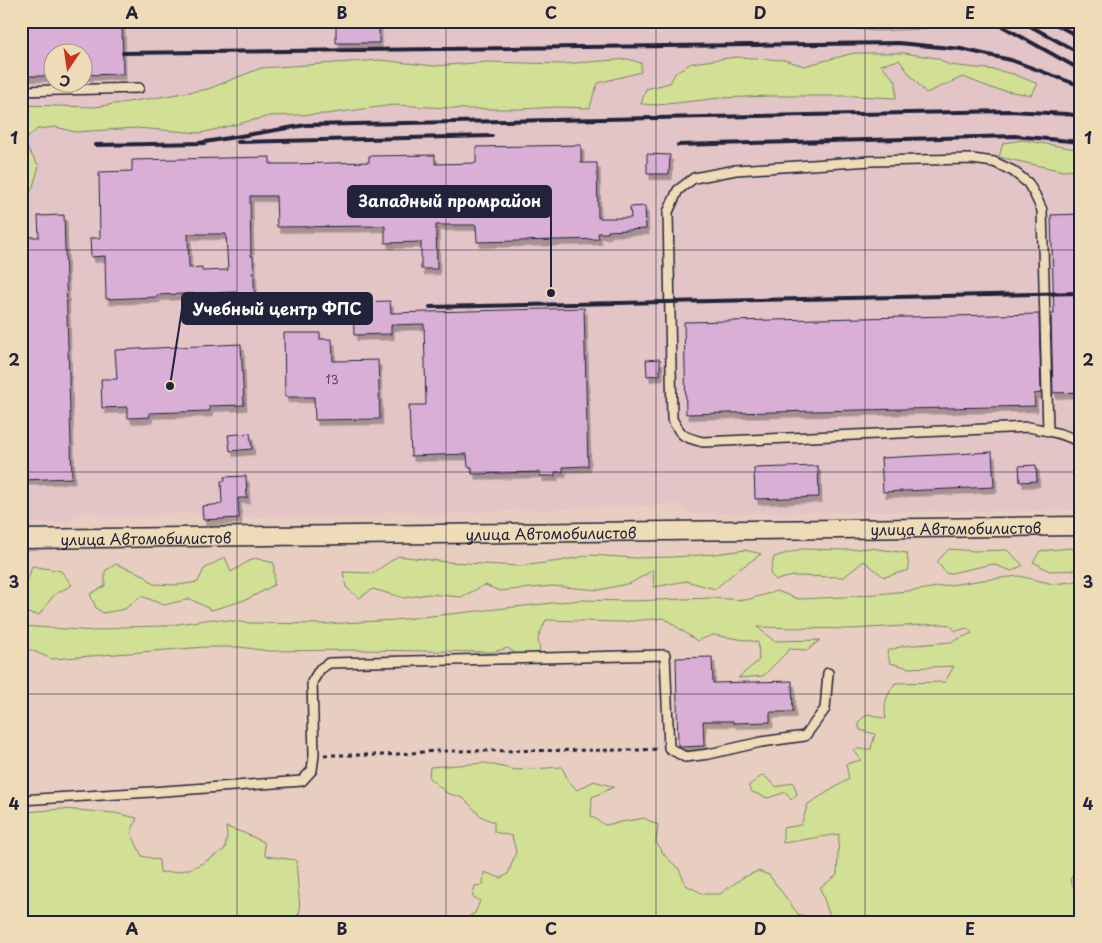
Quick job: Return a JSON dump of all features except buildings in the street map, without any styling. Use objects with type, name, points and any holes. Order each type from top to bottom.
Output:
[{"type":"street","name":"улица Автомобилистов","points":[[21,539],[1081,526]]},
{"type":"lane","points":[[21,91],[139,88]]},
{"type":"lane","points":[[1048,431],[1042,210],[1028,184],[1012,171],[994,162],[972,160],[871,160],[736,170],[694,178],[678,190],[668,212],[672,419],[680,433],[689,439],[703,442],[1029,427],[1048,431],[1060,433],[1081,443]]},
{"type":"lane","points":[[21,800],[302,781],[312,770],[314,755],[312,682],[320,669],[329,663],[665,656],[669,748],[685,757],[709,754],[761,742],[805,736],[825,709],[828,673]]},
{"type":"path","points":[[314,755],[385,755],[436,751],[641,750],[669,748]]},
{"type":"shaded area","points":[[21,21],[1081,21],[1081,510],[691,514],[679,504],[415,516],[413,511],[388,511],[380,518],[281,516],[203,520],[197,513],[101,518],[92,512],[74,514],[66,523],[21,523]]},
{"type":"green space","points":[[735,21],[930,21],[935,25],[924,29],[875,31],[826,26],[776,28],[736,26]]},
{"type":"green space","points":[[854,53],[904,53],[937,58],[949,65],[996,70],[1013,74],[1038,84],[1031,95],[994,89],[963,77],[926,93],[899,60],[881,65],[896,81],[896,98],[770,96],[720,98],[658,105],[641,104],[646,89],[670,83],[676,72],[692,63],[736,57],[784,60],[804,66]]},
{"type":"green space","points":[[628,59],[641,63],[641,72],[598,83],[590,108],[466,109],[394,105],[326,114],[270,116],[201,133],[136,128],[75,132],[56,127],[37,129],[23,142],[39,166],[32,190],[21,192],[21,105],[95,107],[160,97],[208,89],[261,68],[380,60],[434,66],[488,62],[562,64]]},
{"type":"green space","points":[[1023,140],[1081,150],[1081,170],[1063,171],[999,157],[1003,143]]},
{"type":"green space","points":[[870,548],[907,553],[909,570],[884,577],[864,561],[844,577],[793,576],[776,580],[770,574],[774,557],[801,549],[844,550]]},
{"type":"green space","points":[[1071,548],[1081,554],[1081,570],[1050,571],[1033,562],[1040,551]]},
{"type":"green space","points":[[949,549],[975,551],[1007,550],[1023,565],[1012,571],[992,564],[947,574],[937,562]]},
{"type":"green space","points":[[745,550],[761,554],[715,589],[686,581],[654,587],[653,570],[631,583],[599,590],[552,586],[500,591],[485,585],[461,597],[428,594],[404,598],[373,589],[359,598],[346,587],[343,572],[373,573],[398,556],[447,562],[520,566],[591,555],[636,558],[673,557]]},
{"type":"green space","points":[[225,557],[231,572],[254,558],[274,563],[274,585],[248,599],[212,610],[190,599],[164,605],[141,596],[125,609],[103,613],[96,608],[90,594],[105,586],[105,571],[116,564],[144,575],[153,584],[178,585],[198,582],[204,569]]},
{"type":"green space","points":[[32,566],[61,571],[72,585],[54,595],[39,615],[21,612],[21,581],[26,587]]},
{"type":"green space","points":[[1019,576],[1053,584],[1081,581],[1081,864],[1070,880],[1075,890],[1081,890],[1081,922],[832,922],[820,888],[837,875],[839,834],[783,843],[783,828],[801,825],[808,804],[849,779],[846,764],[861,760],[853,749],[871,749],[875,734],[860,730],[858,722],[868,714],[886,719],[886,699],[895,683],[945,682],[954,666],[909,668],[890,663],[887,651],[903,646],[951,642],[972,633],[967,628],[956,631],[950,625],[941,624],[850,629],[757,627],[774,641],[820,640],[808,650],[790,649],[763,676],[738,678],[759,660],[758,642],[713,635],[697,641],[664,618],[621,622],[546,620],[538,638],[540,652],[519,656],[508,648],[493,652],[269,651],[240,647],[205,647],[52,659],[26,648],[21,655],[21,626],[95,631],[121,627],[164,626],[213,619],[250,623],[326,624],[394,620],[580,600],[631,601],[711,598],[746,600],[777,591],[798,599],[844,597],[918,590]]},
{"type":"green space","points":[[485,763],[516,770],[562,767],[568,780],[577,790],[594,781],[614,787],[592,797],[591,816],[605,825],[644,818],[658,825],[656,842],[665,856],[679,869],[686,885],[703,894],[720,894],[742,878],[758,871],[769,875],[798,914],[821,922],[459,922],[475,913],[480,901],[472,896],[475,886],[483,885],[484,872],[501,878],[508,874],[516,852],[512,836],[494,832],[494,822],[482,817],[463,798],[447,793],[429,778],[430,767]]},
{"type":"green space","points":[[763,775],[777,787],[793,782],[797,794],[791,800],[786,792],[768,798],[752,792],[748,786]]},
{"type":"green space","points":[[62,809],[115,813],[137,818],[131,833],[142,856],[159,860],[160,872],[186,870],[225,849],[226,827],[244,833],[264,842],[265,856],[296,860],[300,911],[294,922],[21,922],[21,816],[27,812]]},
{"type":"railway","points":[[993,21],[1081,70]]},
{"type":"railway","points":[[1021,21],[1081,54]]},
{"type":"railway","points":[[1050,21],[1081,38]]},
{"type":"railway","points":[[1068,21],[1081,31]]},
{"type":"railway","points":[[123,53],[898,43],[961,49],[1011,60],[1081,86]]},
{"type":"railway","points":[[199,143],[306,125],[1010,111],[1081,116]]},
{"type":"railway","points":[[238,142],[492,136]]},
{"type":"railway","points":[[678,145],[1015,136],[1081,142]]},
{"type":"railway","points":[[95,145],[205,143]]},
{"type":"railway","points":[[430,307],[1081,293]]},
{"type":"place","name":"Западный промрайон","points":[[551,293]]},
{"type":"place","name":"Учебный центр ФПС","points":[[170,386]]}]
